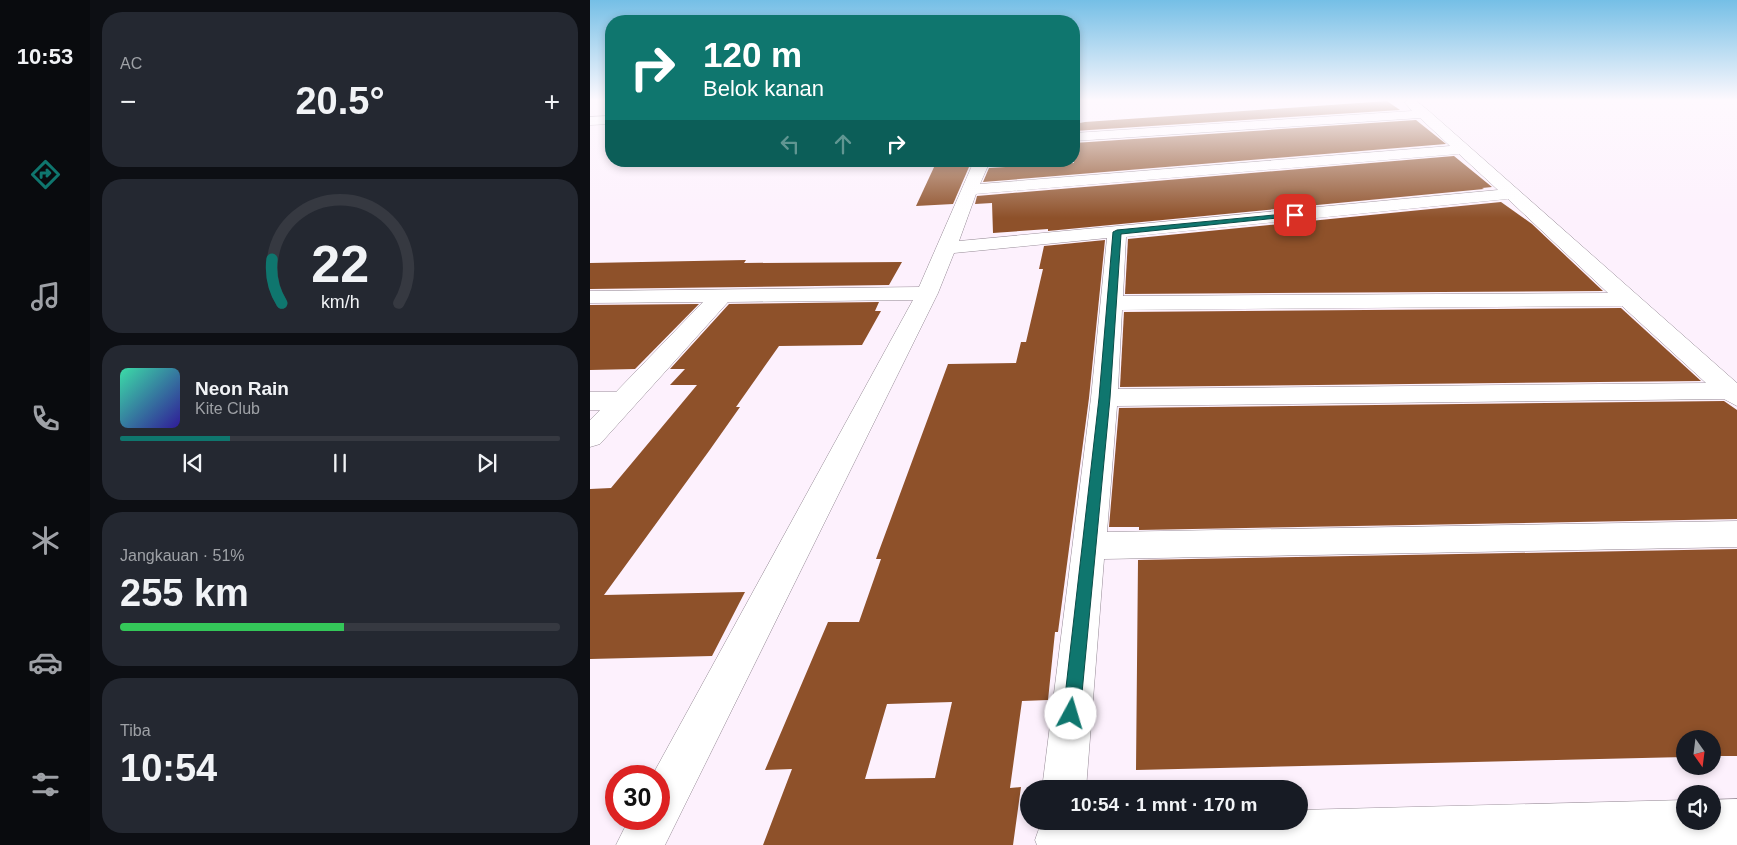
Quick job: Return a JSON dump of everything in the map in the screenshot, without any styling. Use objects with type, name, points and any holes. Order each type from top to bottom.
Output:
[{"type":"street","points":[[1452,139],[1626,299],[1734,394]]},
{"type":"street","points":[[968,190],[1463,149]]},
{"type":"street","points":[[670,788],[927,293],[948,248],[968,190],[979,167]]},
{"type":"street","points":[[948,248],[1512,194]]},
{"type":"street","points":[[1065,780],[1104,398],[1117,232]]},
{"type":"street","points":[[590,297],[927,293]]},
{"type":"street","points":[[590,437],[720,296]]},
{"type":"street","points":[[1112,303],[1626,299]]},
{"type":"street","points":[[1104,398],[1734,394]]},
{"type":"street","points":[[590,401],[624,400]]},
{"type":"street","points":[[1089,546],[1737,534]]},
{"type":"street","points":[[1059,836],[1737,822]]},
{"type":"street","points":[[640,845],[648,830]]},
{"type":"building","points":[[1127,139],[1440,139],[1446,144],[983,182],[989,168],[1080,167],[1080,143]]},
{"type":"building","points":[[1454,156],[1492,187],[1048,231],[1048,229],[993,233],[992,203],[975,204],[977,196]]},
{"type":"building","points":[[934,167],[969,167],[953,204],[916,206]]},
{"type":"building","points":[[1501,202],[1532,224],[1603,291],[1125,294],[1128,239]]},
{"type":"building","points":[[1105,240],[1089,398],[1058,632],[1055,632],[1048,700],[1022,701],[1010,788],[1020,787],[1013,845],[763,845],[792,769],[765,770],[828,622],[859,622],[881,559],[876,559],[948,364],[1016,363],[1021,342],[1026,342],[1043,269],[1039,269],[1044,246]],"holes":[[[952,702],[935,778],[865,779],[887,704]]]},
{"type":"building","points":[[746,260],[744,263],[902,262],[889,285],[590,289],[590,263]]},
{"type":"building","points":[[879,302],[875,311],[881,311],[862,345],[779,346],[736,407],[740,407],[604,595],[745,592],[712,656],[590,659],[590,489],[611,488],[697,385],[670,385],[685,369],[670,369],[729,304]]},
{"type":"building","points":[[699,304],[635,369],[590,370],[590,305]]},
{"type":"building","points":[[1621,308],[1701,381],[1120,387],[1124,312]]},
{"type":"building","points":[[1724,401],[1737,410],[1737,519],[1139,530],[1139,527],[1109,527],[1119,408]]},
{"type":"building","points":[[1737,549],[1737,756],[1721,756],[1721,730],[1676,730],[1676,757],[1136,770],[1138,560]]},
{"type":"route","points":[[1071,714],[1104,398],[1117,232],[1295,215]]}]
